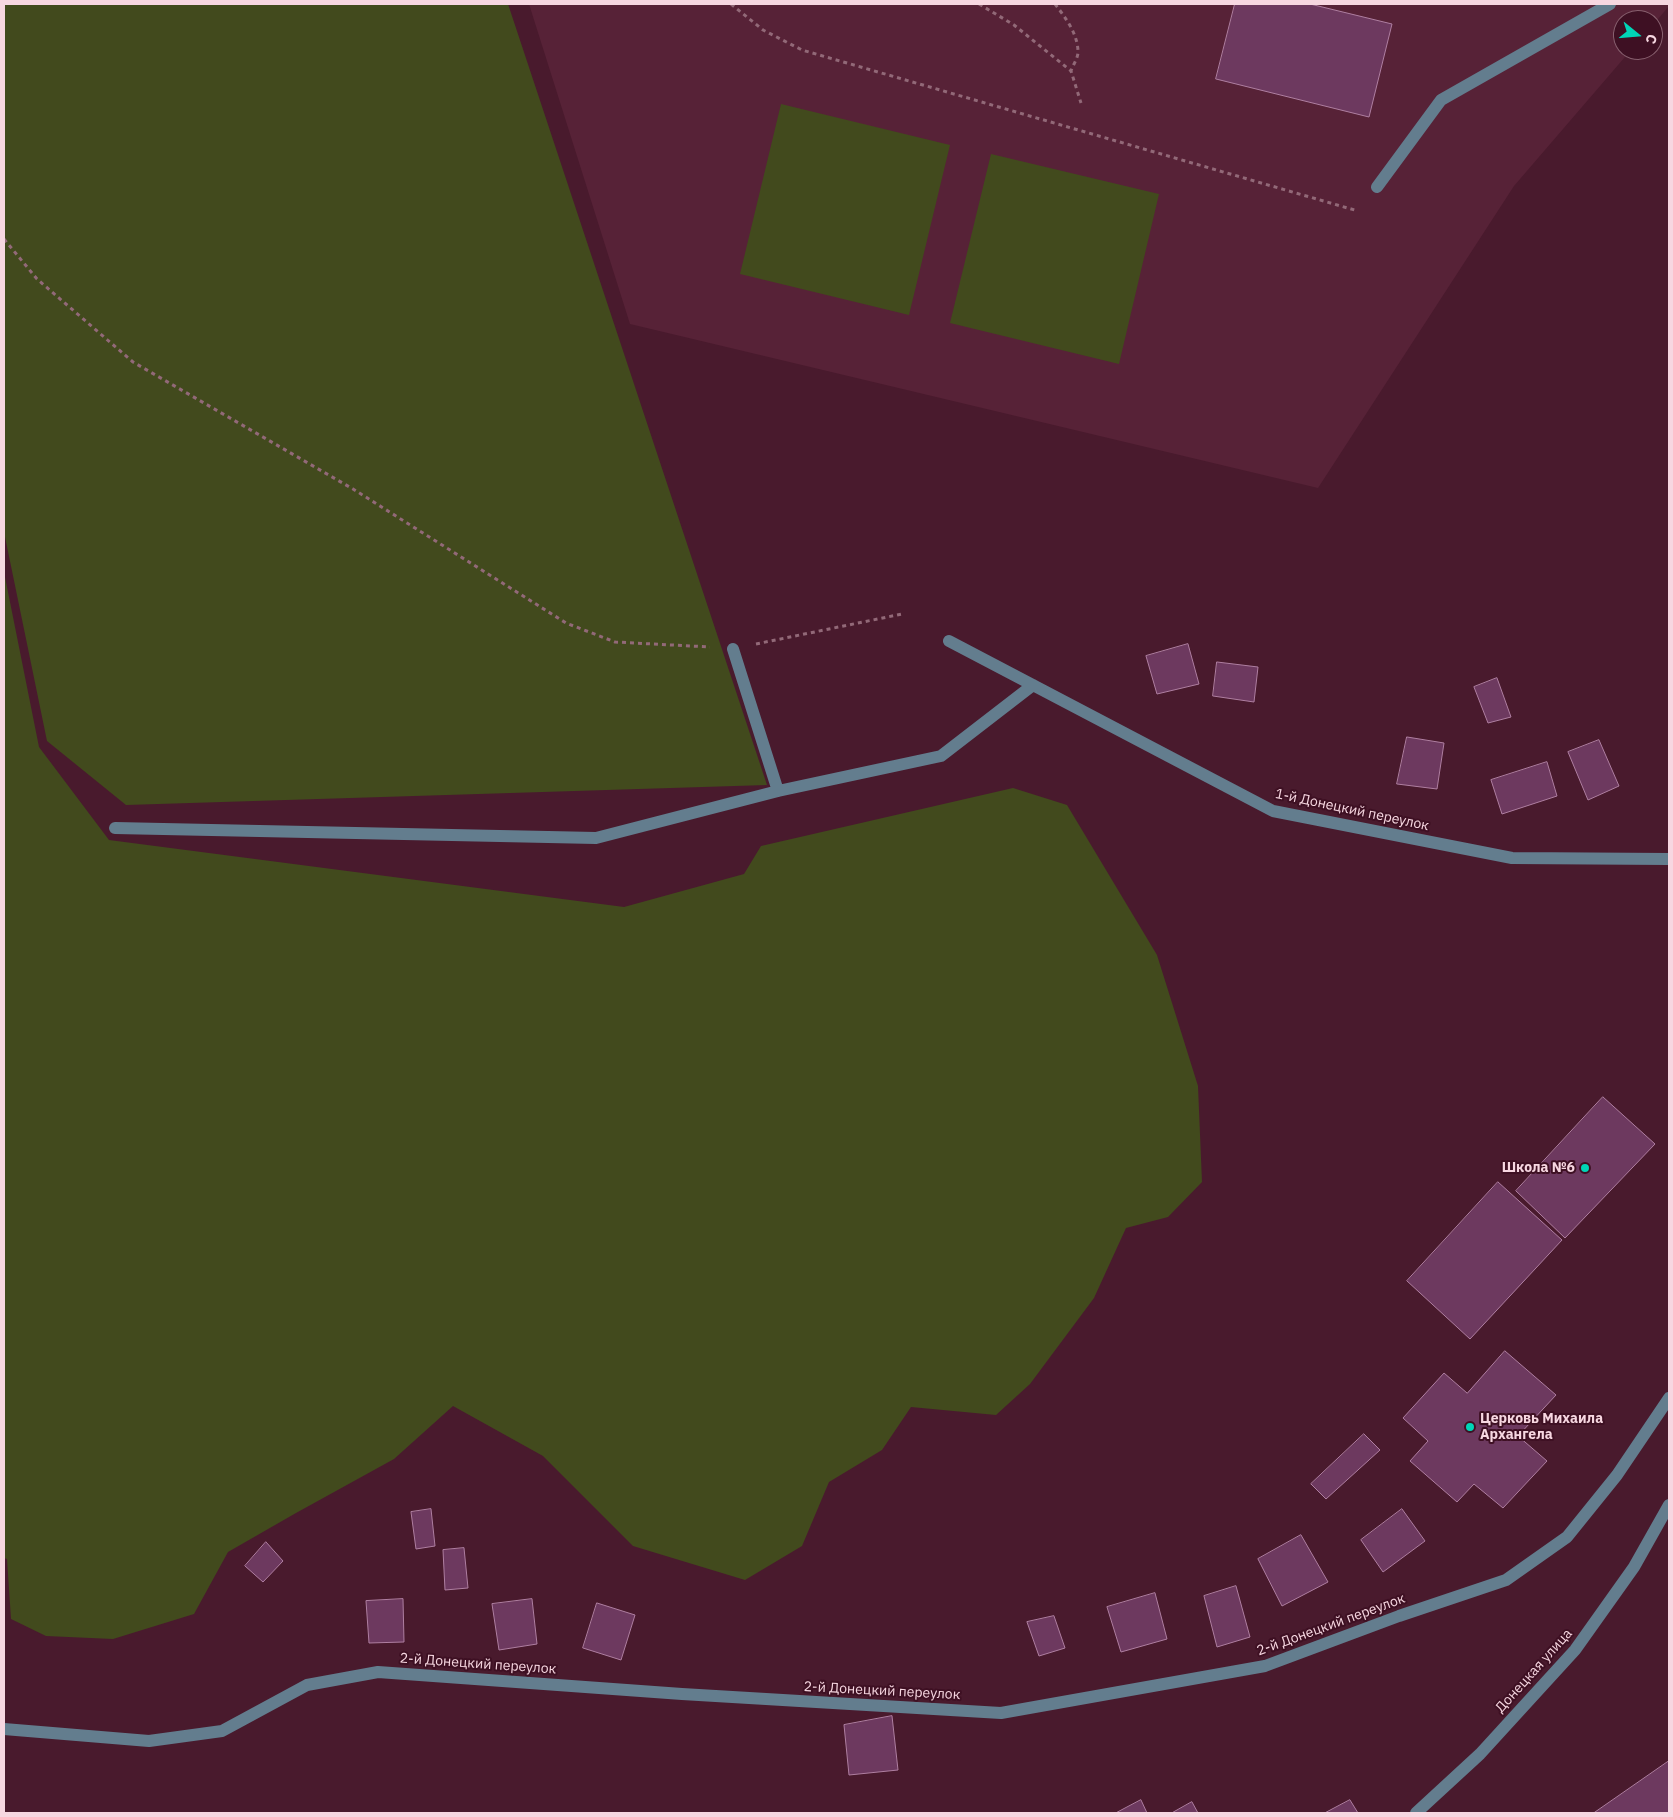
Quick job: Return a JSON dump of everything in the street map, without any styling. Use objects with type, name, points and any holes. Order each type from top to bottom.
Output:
[{"type":"street","points":[[1377,187],[1441,100],[1610,4]]},
{"type":"street","name":"1-й Донецкий переулок","points":[[949,642],[1273,811],[1512,858],[1669,860]]},
{"type":"street","points":[[733,649],[778,791]]},
{"type":"street","points":[[115,828],[596,838],[778,791],[941,756],[1032,685]]},
{"type":"street","name":"2-й Донецкий переулок","points":[[4,1729],[149,1740],[222,1731],[307,1685],[378,1672],[673,1694],[1001,1713],[1265,1666],[1399,1616],[1506,1580],[1567,1537],[1616,1474],[1669,1398]]},
{"type":"street","name":"Донецкая улица","points":[[1416,1813],[1480,1754],[1575,1650],[1634,1567],[1669,1505]]},
{"type":"path","points":[[731,4],[763,30],[802,50],[1358,212]]},
{"type":"path","points":[[979,4],[1014,25],[1071,71],[1081,102]]},
{"type":"path","points":[[1055,4],[1066,19],[1076,40],[1079,54],[1071,71]]},
{"type":"path","points":[[4,239],[37,279],[133,362],[352,489],[566,623],[615,642],[733,649],[902,614]]},
{"type":"shaded area","points":[[529,4],[1669,4],[1663,13],[1663,10],[1613,10],[1613,60],[1622,60],[1514,186],[1318,488],[630,324]]},
{"type":"green space","points":[[4,4],[508,4],[767,785],[126,805],[47,741],[4,532]]},
{"type":"green space","points":[[781,104],[950,145],[909,315],[740,274]]},
{"type":"green space","points":[[991,154],[1159,194],[1119,364],[950,323]]},
{"type":"green space","points":[[4,572],[39,747],[109,840],[624,907],[744,874],[761,846],[1013,788],[1067,805],[1157,955],[1198,1086],[1202,1182],[1168,1217],[1126,1228],[1094,1298],[1030,1384],[996,1415],[911,1407],[882,1450],[829,1482],[802,1546],[745,1580],[633,1546],[543,1456],[453,1406],[394,1459],[228,1552],[194,1614],[113,1639],[46,1636],[11,1619],[7,1559],[4,1558]]},
{"type":"building","points":[[1235,4],[1310,4],[1392,24],[1369,117],[1216,79]]},
{"type":"building","points":[[1188,644],[1199,684],[1157,694],[1146,656]]},
{"type":"building","points":[[1217,662],[1258,667],[1254,702],[1213,696]]},
{"type":"building","points":[[1497,678],[1511,717],[1488,723],[1474,687]]},
{"type":"building","points":[[1407,737],[1444,743],[1437,789],[1397,784]]},
{"type":"building","points":[[1599,740],[1619,786],[1588,800],[1568,752]]},
{"type":"building","points":[[1547,762],[1557,796],[1502,814],[1491,780]]},
{"type":"building","name":"Школа №6","points":[[1603,1097],[1655,1144],[1565,1238],[1516,1191]]},
{"type":"building","points":[[1498,1182],[1562,1240],[1470,1339],[1407,1281]]},
{"type":"building","name":"Церковь Михаила Архангела","points":[[1505,1351],[1556,1395],[1518,1436],[1547,1461],[1503,1508],[1474,1484],[1457,1502],[1410,1461],[1428,1441],[1403,1418],[1444,1373],[1467,1393]]},
{"type":"building","points":[[1364,1434],[1380,1450],[1326,1499],[1311,1484]]},
{"type":"building","points":[[431,1509],[435,1546],[416,1549],[411,1512]]},
{"type":"building","points":[[1402,1509],[1425,1541],[1383,1572],[1361,1540]]},
{"type":"building","points":[[1301,1535],[1328,1582],[1282,1606],[1258,1559]]},
{"type":"building","points":[[266,1542],[283,1561],[263,1582],[245,1566]]},
{"type":"building","points":[[464,1548],[468,1588],[445,1590],[443,1550]]},
{"type":"building","points":[[1236,1586],[1250,1637],[1217,1647],[1204,1596]]},
{"type":"building","points":[[1155,1593],[1167,1639],[1121,1652],[1107,1607]]},
{"type":"building","points":[[403,1599],[404,1642],[369,1643],[366,1601]]},
{"type":"building","points":[[532,1599],[537,1644],[499,1650],[492,1604]]},
{"type":"building","points":[[597,1603],[635,1615],[621,1660],[583,1648]]},
{"type":"building","points":[[1054,1616],[1065,1648],[1039,1656],[1027,1622]]},
{"type":"building","points":[[892,1716],[898,1770],[849,1775],[844,1725]]},
{"type":"building","points":[[1669,1761],[1669,1813],[1594,1813]]},
{"type":"building","points":[[1141,1800],[1147,1813],[1116,1813]]},
{"type":"building","points":[[1350,1800],[1358,1813],[1325,1813]]},
{"type":"building","points":[[1192,1802],[1198,1813],[1172,1813]]},
{"type":"place","name":"Школа №6","points":[[1585,1168]]},
{"type":"place","name":"Церковь Михаила Архангела","points":[[1470,1427]]}]
